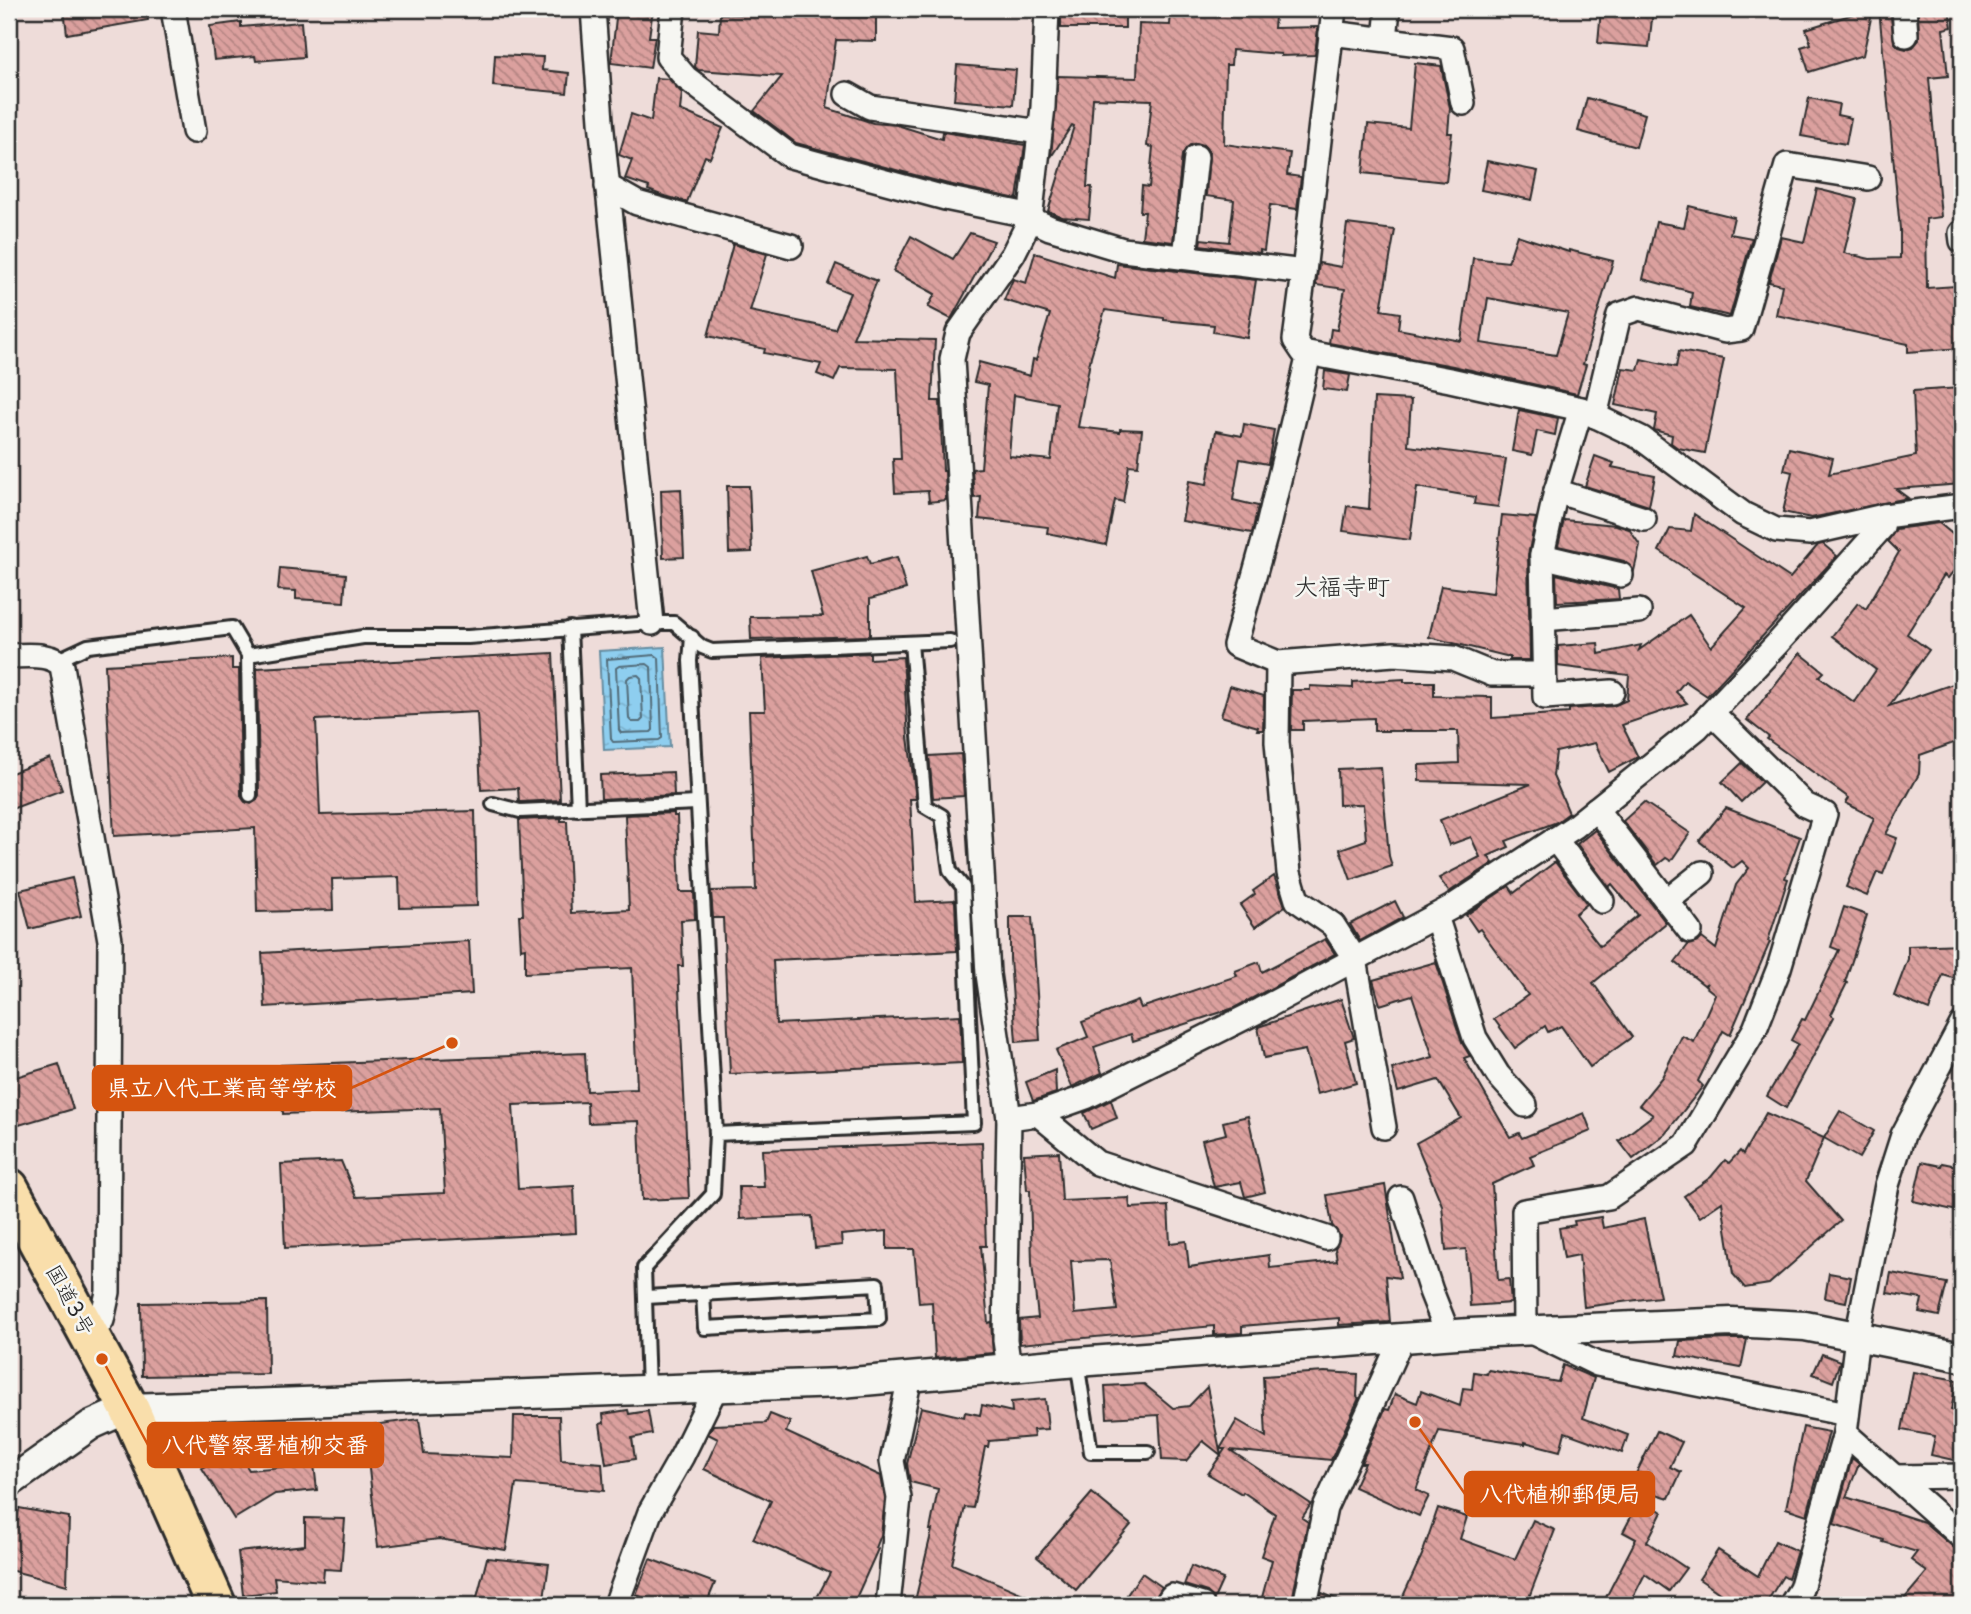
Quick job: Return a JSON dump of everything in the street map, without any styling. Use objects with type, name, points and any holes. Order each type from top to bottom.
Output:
[{"type":"highway","name":"国道3号","points":[[9,1188],[129,1408],[216,1605]]},
{"type":"street","points":[[173,9],[194,131]]},
{"type":"street","points":[[593,9],[607,186],[652,623]]},
{"type":"street","points":[[674,9],[668,57],[686,78],[790,156],[946,198],[1018,213],[1030,220],[1123,250],[1304,272]]},
{"type":"street","points":[[1009,1368],[1005,1340],[1009,1118],[988,974],[952,359],[958,332],[1013,254],[1030,220],[1043,107],[1047,9]]},
{"type":"street","points":[[1334,9],[1295,340],[1303,352],[1450,380],[1588,412],[1641,438],[1742,514],[1776,530],[1810,533],[1884,516],[1962,506]]},
{"type":"street","points":[[1385,39],[1388,9]]},
{"type":"street","points":[[1904,9],[1906,35]]},
{"type":"street","points":[[1331,33],[1452,48],[1463,103]]},
{"type":"street","points":[[847,94],[870,107],[1040,132]]},
{"type":"street","points":[[1185,257],[1196,157]]},
{"type":"street","points":[[1612,692],[1545,697],[1542,556],[1556,491],[1588,412],[1619,315],[1639,308],[1725,331],[1741,329],[1787,165],[1868,178]]},
{"type":"street","points":[[607,186],[637,203],[791,246]]},
{"type":"street","points":[[1961,233],[1962,241]]},
{"type":"street","points":[[1309,354],[1268,526],[1235,645],[1278,663],[1394,654],[1453,658],[1492,674],[1544,674]]},
{"type":"street","points":[[1556,491],[1644,519]]},
{"type":"street","points":[[1009,1118],[1038,1114],[1086,1097],[1157,1063],[1436,916],[1555,839],[1697,728],[1882,527],[1884,516]]},
{"type":"street","points":[[1542,556],[1621,575]]},
{"type":"street","points":[[1543,619],[1639,611]]},
{"type":"street","points":[[9,656],[51,657],[58,660],[62,666],[110,940],[108,1292],[102,1320],[90,1336]]},
{"type":"street","points":[[1278,663],[1277,742],[1289,873],[1297,900],[1333,925],[1355,959],[1384,1126]]},
{"type":"street","points":[[1525,1329],[1524,1211],[1609,1198],[1685,1145],[1755,1029],[1779,968],[1825,814],[1805,805],[1712,713]]},
{"type":"street","points":[[1596,809],[1689,931]]},
{"type":"street","points":[[1555,839],[1602,901]]},
{"type":"street","points":[[1667,901],[1702,873]]},
{"type":"street","points":[[1436,916],[1475,1038],[1499,1075],[1525,1105]]},
{"type":"street","points":[[1791,1605],[1801,1589],[1846,1424],[1857,1337],[1887,1185],[1903,1135],[1962,1024]]},
{"type":"street","points":[[1038,1114],[1097,1163],[1326,1238]]},
{"type":"street","points":[[1401,1198],[1448,1334]]},
{"type":"street","points":[[9,1483],[91,1425],[129,1408],[841,1383],[1448,1334],[1732,1322],[1804,1326],[1962,1357]]},
{"type":"street","points":[[1525,1329],[1597,1364],[1846,1424],[1895,1477],[1962,1537]]},
{"type":"street","points":[[1305,1605],[1325,1508],[1402,1338]]},
{"type":"street","points":[[888,1605],[899,1497],[892,1461],[910,1377]]},
{"type":"street","points":[[616,1605],[650,1512],[682,1456],[715,1389]]},
{"type":"street","points":[[1895,1477],[1962,1476]]},
{"type":"street","points":[[1166,1605],[1172,1596],[1202,1605]]},
{"type":"lane","points":[[248,655],[363,637],[468,638],[652,623],[674,624],[712,652],[950,641]]},
{"type":"lane","points":[[58,660],[88,646],[232,628],[248,655],[250,795]]},
{"type":"lane","points":[[570,628],[578,809]]},
{"type":"lane","points":[[649,1390],[645,1268],[713,1195],[716,1134],[690,661],[692,637]]},
{"type":"lane","points":[[716,1134],[974,1123],[962,887],[950,871],[942,816],[925,806],[911,643]]},
{"type":"lane","points":[[493,804],[520,811],[697,803]]},
{"type":"lane","points":[[646,1297],[877,1284],[879,1319],[705,1328],[704,1294]]},
{"type":"lane","points":[[1077,1362],[1091,1452],[1148,1452]]},
{"type":"water","points":[[665,647],[670,747],[604,750],[599,651]]},
{"type":"building","points":[[64,9],[147,9],[148,20],[67,34]]},
{"type":"building","points":[[617,9],[653,9],[649,37],[655,37],[650,68],[611,63]]},
{"type":"building","points":[[741,9],[839,9],[838,17],[876,17],[876,41],[836,40],[827,108],[873,123],[897,125],[942,139],[943,132],[1025,145],[1017,199],[948,184],[796,143],[754,111],[782,76],[698,70],[695,67],[698,30],[719,32],[720,14],[741,15]]},
{"type":"building","points":[[1061,9],[1125,9],[1125,28],[1061,28]]},
{"type":"building","points":[[1601,9],[1653,9],[1649,47],[1598,43]]},
{"type":"building","points":[[1873,9],[1863,55],[1809,72],[1801,47],[1811,44],[1806,29]]},
{"type":"building","points":[[1879,9],[1890,9],[1894,42],[1906,49],[1913,47],[1919,40],[1918,9],[1949,9],[1952,27],[1943,29],[1948,76],[1929,78],[1941,217],[1926,219],[1927,288],[1956,286],[1962,348],[1908,352],[1908,344],[1776,315],[1782,285],[1769,282],[1781,237],[1804,242],[1817,189],[1857,199],[1844,253],[1870,259],[1900,258],[1900,229]]},
{"type":"building","points":[[1171,12],[1275,17],[1274,28],[1318,27],[1315,55],[1281,56],[1232,50],[1231,65],[1226,65],[1224,144],[1290,153],[1287,175],[1301,177],[1297,209],[1270,205],[1264,251],[1260,250],[1260,253],[1200,245],[1201,239],[1229,242],[1234,200],[1206,196],[1209,152],[1204,145],[1197,143],[1190,145],[1182,155],[1173,242],[1142,238],[1145,212],[1140,212],[1142,186],[1149,187],[1153,147],[1147,146],[1152,100],[1093,98],[1087,187],[1092,187],[1089,219],[1062,217],[1048,211],[1074,126],[1072,125],[1051,157],[1058,76],[1137,78],[1139,24],[1170,25]]},
{"type":"building","points":[[241,22],[241,27],[301,22],[304,57],[256,61],[255,56],[214,60],[210,26]]},
{"type":"building","points":[[495,55],[543,57],[542,70],[569,73],[567,93],[493,86]]},
{"type":"building","points":[[1415,63],[1441,66],[1450,108],[1448,133],[1452,133],[1446,182],[1363,173],[1368,124],[1409,128]]},
{"type":"building","points":[[957,65],[1016,70],[1013,105],[954,100]]},
{"type":"building","points":[[656,78],[669,79],[682,93],[680,110],[723,128],[710,158],[705,156],[687,202],[661,195],[648,190],[649,187],[625,179],[632,160],[619,155],[631,114],[651,121]]},
{"type":"building","points":[[1587,98],[1645,114],[1636,147],[1578,131]]},
{"type":"building","points":[[1809,98],[1839,104],[1837,115],[1851,118],[1846,144],[1801,136]]},
{"type":"building","points":[[1487,161],[1538,171],[1532,200],[1481,190]]},
{"type":"building","points":[[1689,206],[1734,217],[1730,234],[1752,238],[1730,316],[1690,307],[1692,292],[1643,279],[1656,222],[1684,227]]},
{"type":"building","points":[[1347,224],[1395,230],[1381,310],[1400,313],[1398,329],[1461,341],[1473,258],[1508,262],[1517,235],[1569,252],[1613,261],[1577,394],[1453,366],[1329,343],[1331,329],[1337,330],[1345,289],[1316,285],[1319,263],[1341,267]],"holes":[[[1488,298],[1568,313],[1556,355],[1481,343]]]},
{"type":"building","points":[[970,233],[994,241],[951,319],[928,307],[935,294],[893,271],[911,236],[953,259]]},
{"type":"building","points":[[733,244],[767,254],[750,311],[835,329],[850,293],[828,284],[836,264],[877,281],[853,338],[935,340],[932,401],[940,401],[946,500],[929,502],[928,491],[895,493],[893,459],[901,459],[897,369],[840,368],[834,381],[817,374],[821,364],[764,353],[765,349],[708,336]]},
{"type":"building","points":[[1035,253],[1115,278],[1117,264],[1256,280],[1247,338],[1213,332],[1214,325],[1105,310],[1091,356],[1078,427],[1120,432],[1120,429],[1142,430],[1138,466],[1129,465],[1123,502],[1115,500],[1106,545],[1047,533],[1048,527],[979,519],[981,497],[974,498],[972,469],[981,468],[988,385],[974,382],[979,362],[1030,376],[1033,359],[1036,360],[1050,314],[1004,300],[1013,279],[1026,283]],"holes":[[[1014,395],[1057,403],[1051,460],[1009,456]]]},
{"type":"building","points":[[1679,351],[1724,359],[1705,453],[1678,448],[1671,443],[1672,435],[1654,430],[1657,414],[1615,405],[1623,368],[1638,370],[1641,359],[1676,367]]},
{"type":"building","points":[[1325,371],[1350,375],[1347,392],[1323,389]]},
{"type":"building","points":[[1961,388],[1962,421],[1958,421],[1962,484],[1896,489],[1908,498],[1811,518],[1783,512],[1792,472],[1784,470],[1789,448],[1833,458],[1829,474],[1916,456],[1913,391]]},
{"type":"building","points":[[1374,398],[1411,400],[1408,446],[1506,459],[1498,507],[1474,504],[1475,497],[1417,487],[1410,540],[1343,531],[1347,506],[1369,509]]},
{"type":"building","points":[[1519,410],[1558,418],[1555,435],[1537,431],[1532,455],[1512,451]]},
{"type":"building","points":[[1244,424],[1274,430],[1268,464],[1240,459],[1233,500],[1258,506],[1252,533],[1182,521],[1189,481],[1207,484],[1216,431],[1242,436]]},
{"type":"building","points":[[1595,456],[1614,463],[1612,467],[1655,476],[1649,506],[1585,486]]},
{"type":"building","points":[[727,486],[749,486],[752,552],[729,553]]},
{"type":"building","points":[[681,489],[684,557],[663,558],[661,490]]},
{"type":"building","points":[[1694,514],[1790,578],[1818,545],[1823,544],[1837,556],[1707,696],[1685,681],[1676,692],[1687,703],[1622,725],[1638,757],[1609,772],[1595,743],[1556,752],[1553,776],[1569,813],[1557,822],[1506,841],[1509,847],[1488,856],[1493,863],[1449,892],[1439,878],[1480,857],[1471,837],[1449,845],[1440,820],[1531,784],[1419,781],[1419,765],[1459,763],[1458,731],[1374,731],[1374,718],[1303,721],[1303,730],[1291,730],[1292,690],[1310,690],[1310,686],[1353,688],[1353,682],[1404,679],[1404,682],[1434,682],[1434,696],[1492,697],[1492,718],[1569,713],[1569,709],[1613,706],[1627,700],[1629,675],[1558,666],[1558,646],[1598,643],[1599,654],[1641,645],[1639,650],[1689,615],[1711,647],[1746,608],[1659,551],[1670,529],[1691,531]]},
{"type":"building","points":[[1502,515],[1536,518],[1528,555],[1530,660],[1510,660],[1510,657],[1429,637],[1441,586],[1493,593]]},
{"type":"building","points":[[1564,520],[1616,525],[1629,529],[1640,545],[1634,571],[1624,561],[1558,546]]},
{"type":"building","points":[[1939,523],[1962,542],[1962,560],[1948,578],[1944,575],[1907,634],[1929,650],[1889,706],[1953,684],[1958,697],[1962,695],[1962,740],[1920,755],[1919,774],[1886,834],[1897,838],[1883,874],[1877,872],[1867,896],[1846,887],[1874,818],[1846,803],[1849,798],[1767,739],[1769,737],[1747,720],[1800,653],[1824,672],[1819,677],[1854,702],[1876,670],[1832,636],[1858,603],[1866,609],[1899,552],[1888,541],[1896,529]]},
{"type":"building","points":[[867,556],[870,564],[897,557],[906,589],[870,599],[870,636],[751,639],[750,617],[823,616],[811,571]]},
{"type":"building","points":[[280,568],[346,574],[344,602],[296,599],[296,591],[278,590]]},
{"type":"building","points":[[1556,574],[1618,589],[1619,599],[1557,602]]},
{"type":"building","points":[[553,653],[560,800],[519,802],[518,788],[481,790],[477,712],[316,720],[320,815],[475,811],[477,906],[400,908],[399,877],[332,879],[333,910],[257,912],[255,828],[114,836],[105,665],[232,658],[232,669],[239,669],[241,796],[245,802],[251,804],[259,795],[257,668]]},
{"type":"building","points":[[870,653],[870,659],[903,657],[908,737],[916,799],[910,799],[916,902],[955,900],[957,951],[773,960],[776,1024],[960,1015],[962,1063],[730,1074],[723,918],[713,918],[711,891],[756,890],[749,711],[765,711],[762,658]]},
{"type":"building","points":[[1230,686],[1264,696],[1263,730],[1221,716]]},
{"type":"building","points":[[961,754],[964,796],[933,798],[929,756]]},
{"type":"building","points":[[50,758],[62,790],[9,810],[9,774]]},
{"type":"building","points":[[1742,763],[1762,782],[1741,802],[1722,782]]},
{"type":"building","points":[[1381,767],[1392,866],[1351,880],[1340,849],[1366,840],[1363,804],[1339,805],[1338,769]]},
{"type":"building","points":[[673,772],[674,795],[601,799],[600,775]]},
{"type":"building","points":[[1644,802],[1690,833],[1671,861],[1666,858],[1657,865],[1623,821]]},
{"type":"building","points":[[1726,808],[1800,837],[1785,878],[1788,879],[1768,941],[1770,942],[1730,1035],[1723,1031],[1698,1081],[1703,1086],[1665,1134],[1633,1159],[1619,1141],[1653,1115],[1639,1105],[1662,1077],[1682,1036],[1694,1042],[1715,994],[1705,986],[1707,983],[1704,985],[1675,962],[1688,945],[1702,938],[1716,949],[1736,885],[1749,868],[1742,861],[1733,868],[1699,841]]},
{"type":"building","points":[[674,813],[674,816],[677,816],[680,892],[694,892],[695,919],[681,920],[683,966],[678,966],[689,1198],[642,1200],[639,1121],[588,1123],[587,1102],[513,1105],[518,1189],[574,1186],[576,1233],[285,1248],[281,1164],[341,1161],[356,1197],[445,1193],[440,1108],[283,1114],[281,1065],[585,1053],[587,1091],[637,1089],[632,968],[525,973],[525,948],[521,949],[519,915],[523,915],[519,820],[561,818],[561,821],[567,821],[571,913],[629,910],[625,815]]},
{"type":"building","points":[[1595,830],[1666,923],[1593,983],[1632,1037],[1590,1067],[1561,1026],[1548,1032],[1545,1026],[1515,1048],[1494,1019],[1528,995],[1480,929],[1477,931],[1466,915],[1509,886],[1514,893],[1555,862],[1587,904],[1575,914],[1600,946],[1638,915],[1612,884],[1609,887],[1577,844]]},
{"type":"building","points":[[1274,876],[1285,906],[1255,927],[1240,905],[1255,894],[1253,891]]},
{"type":"building","points":[[72,878],[81,916],[30,929],[20,890]]},
{"type":"building","points":[[1395,901],[1403,917],[1360,941],[1350,924]]},
{"type":"building","points":[[1844,907],[1867,915],[1845,982],[1847,983],[1831,1015],[1834,1017],[1786,1108],[1767,1096],[1798,1044],[1791,1040],[1802,1019],[1805,1020],[1839,950],[1831,947]]},
{"type":"building","points":[[1010,917],[1032,917],[1040,1040],[1016,1042]]},
{"type":"building","points":[[1325,939],[1335,954],[1234,1008],[1133,1041],[1131,1034],[1094,1047],[1102,1073],[1072,1087],[1056,1050],[1088,1037],[1082,1022],[1138,1001],[1141,1008],[1237,976],[1235,971],[1259,962],[1262,972]]},
{"type":"building","points":[[469,941],[472,994],[265,1007],[262,953]]},
{"type":"building","points":[[1962,944],[1962,981],[1943,975],[1929,1010],[1894,996],[1908,959],[1908,946]]},
{"type":"building","points":[[1436,962],[1462,1043],[1470,1056],[1464,1058],[1510,1137],[1519,1133],[1522,1138],[1584,1113],[1591,1131],[1530,1156],[1534,1165],[1492,1184],[1498,1280],[1509,1279],[1511,1303],[1470,1306],[1466,1249],[1446,1251],[1442,1205],[1416,1143],[1461,1118],[1438,1080],[1398,1092],[1392,1069],[1433,1057],[1412,995],[1380,1005],[1373,980]]},
{"type":"building","points":[[1341,999],[1354,1038],[1345,1041],[1356,1083],[1317,1094],[1305,1050],[1264,1058],[1258,1027]]},
{"type":"building","points":[[59,1064],[73,1109],[9,1128],[9,1079]]},
{"type":"building","points":[[1055,1070],[1056,1093],[1033,1101],[1026,1082]]},
{"type":"building","points":[[1111,1100],[1117,1118],[1091,1129],[1084,1113]]},
{"type":"building","points":[[1840,1111],[1874,1131],[1859,1158],[1824,1138]]},
{"type":"building","points":[[1766,1113],[1824,1138],[1806,1181],[1841,1221],[1769,1284],[1745,1288],[1733,1274],[1722,1202],[1700,1217],[1684,1196],[1711,1177],[1725,1160],[1729,1163],[1740,1151],[1743,1154]]},
{"type":"building","points":[[1248,1116],[1265,1192],[1245,1197],[1241,1182],[1214,1187],[1202,1140],[1226,1134],[1223,1122]]},
{"type":"building","points":[[982,1142],[986,1246],[981,1246],[993,1353],[935,1358],[932,1302],[919,1303],[914,1249],[887,1249],[887,1231],[841,1235],[842,1245],[815,1248],[812,1216],[740,1219],[739,1187],[764,1187],[762,1150]]},
{"type":"building","points":[[1059,1152],[1062,1201],[1129,1198],[1130,1208],[1168,1206],[1170,1243],[1186,1241],[1189,1267],[1269,1255],[1270,1268],[1337,1261],[1335,1248],[1340,1236],[1332,1225],[1327,1195],[1385,1185],[1400,1278],[1386,1276],[1390,1322],[1339,1325],[1339,1318],[1242,1326],[1242,1333],[1214,1335],[1214,1326],[1020,1344],[1019,1320],[1038,1318],[1032,1263],[1030,1190],[1027,1190],[1024,1154]],"holes":[[[1110,1260],[1117,1310],[1075,1314],[1071,1261]]]},
{"type":"building","points":[[1922,1162],[1962,1167],[1962,1212],[1913,1201]]},
{"type":"building","points":[[1601,1217],[1603,1228],[1644,1219],[1660,1297],[1584,1307],[1579,1255],[1564,1258],[1559,1228],[1575,1225],[1574,1221]]},
{"type":"building","points":[[1829,1273],[1851,1277],[1846,1302],[1825,1298]]},
{"type":"building","points":[[1891,1273],[1947,1283],[1939,1316],[1919,1312],[1922,1299],[1887,1293]]},
{"type":"building","points":[[267,1301],[268,1374],[142,1376],[141,1303]]},
{"type":"building","points":[[1747,1339],[1741,1368],[1677,1356],[1680,1341]]},
{"type":"building","points":[[1822,1354],[1840,1361],[1833,1382],[1813,1374]]},
{"type":"building","points":[[1563,1365],[1594,1378],[1583,1418],[1628,1435],[1622,1453],[1565,1432],[1560,1451],[1525,1442],[1439,1431],[1416,1490],[1429,1496],[1419,1516],[1354,1487],[1365,1463],[1361,1463],[1385,1409],[1389,1410],[1395,1394],[1417,1403],[1421,1391],[1460,1406],[1463,1388],[1472,1389],[1474,1372],[1487,1374],[1488,1370],[1558,1382]]},
{"type":"building","points":[[1325,1372],[1358,1374],[1359,1398],[1331,1460],[1230,1450],[1311,1504],[1302,1518],[1308,1522],[1291,1605],[1260,1605],[1272,1560],[1261,1556],[1275,1514],[1243,1492],[1242,1494],[1208,1474],[1225,1449],[1220,1449],[1237,1420],[1266,1437],[1263,1376]]},
{"type":"building","points":[[1913,1372],[1957,1380],[1951,1410],[1962,1413],[1962,1462],[1931,1455],[1935,1436],[1902,1430]]},
{"type":"building","points":[[1144,1384],[1173,1408],[1189,1406],[1207,1387],[1221,1455],[1203,1441],[1186,1461],[1162,1460],[1159,1415],[1107,1418],[1105,1386]]},
{"type":"building","points":[[1045,1399],[1048,1429],[1033,1430],[1034,1437],[989,1441],[988,1447],[985,1447],[973,1508],[965,1507],[952,1564],[1049,1605],[914,1605],[932,1530],[938,1489],[910,1482],[907,1464],[921,1407],[964,1417],[965,1412],[980,1415],[982,1405],[1012,1412],[1011,1402]]},
{"type":"building","points":[[628,1410],[629,1414],[648,1411],[652,1434],[632,1438],[635,1459],[606,1464],[600,1424],[604,1423],[603,1414]]},
{"type":"building","points":[[770,1414],[790,1422],[786,1432],[881,1476],[885,1499],[881,1535],[876,1548],[878,1549],[853,1605],[813,1605],[830,1573],[753,1539],[771,1501],[704,1469],[718,1439],[708,1434],[713,1425],[766,1423]]},
{"type":"building","points":[[514,1416],[559,1416],[561,1460],[602,1463],[604,1491],[516,1484],[506,1550],[439,1539],[378,1547],[364,1426],[419,1419],[424,1454],[513,1458]]},
{"type":"building","points":[[1803,1427],[1829,1432],[1807,1515],[1786,1508]]},
{"type":"building","points":[[1657,1431],[1682,1442],[1670,1467],[1681,1472],[1669,1498],[1630,1486]]},
{"type":"building","points":[[235,1448],[249,1470],[314,1464],[317,1490],[275,1494],[234,1519],[202,1468]]},
{"type":"building","points":[[1852,1458],[1859,1464],[1846,1497],[1924,1522],[1953,1547],[1962,1551],[1962,1605],[1899,1605],[1927,1572],[1911,1560],[1917,1552],[1834,1524]]},
{"type":"building","points":[[1092,1493],[1131,1525],[1076,1590],[1037,1557]]},
{"type":"building","points":[[1641,1498],[1662,1512],[1647,1542],[1686,1568],[1669,1591],[1645,1574],[1629,1605],[1602,1605],[1636,1539],[1623,1532]]},
{"type":"building","points":[[19,1508],[69,1517],[67,1585],[9,1570],[9,1543],[12,1542]]},
{"type":"building","points":[[1438,1508],[1467,1517],[1460,1539],[1515,1559],[1533,1520],[1555,1530],[1526,1605],[1399,1605],[1422,1555]]},
{"type":"building","points":[[305,1518],[345,1519],[341,1570],[324,1569],[323,1581],[274,1577],[276,1591],[243,1595],[238,1552],[305,1545]]},
{"type":"building","points":[[1775,1541],[1797,1551],[1788,1579],[1783,1576],[1765,1605],[1737,1605],[1699,1579],[1718,1550],[1758,1576]]},
{"type":"building","points":[[487,1558],[549,1564],[543,1605],[475,1605]]},
{"type":"building","points":[[650,1559],[715,1583],[706,1605],[663,1605],[636,1595]]},
{"type":"building","points":[[1191,1566],[1223,1579],[1214,1599],[1207,1592],[1184,1585]]},
{"type":"building","points":[[1142,1573],[1162,1587],[1153,1602],[1150,1605],[1120,1605]]},
{"type":"building","points":[[1322,1593],[1350,1605],[1319,1605]]},
{"type":"place","name":"県立八代工業高等学校","points":[[452,1043]]},
{"type":"place","name":"八代警察署植柳交番","points":[[102,1359]]},
{"type":"place","name":"八代植柳郵便局","points":[[1415,1422]]},
{"type":"district","name":"大福寺町","points":[[1342,587]]}]
